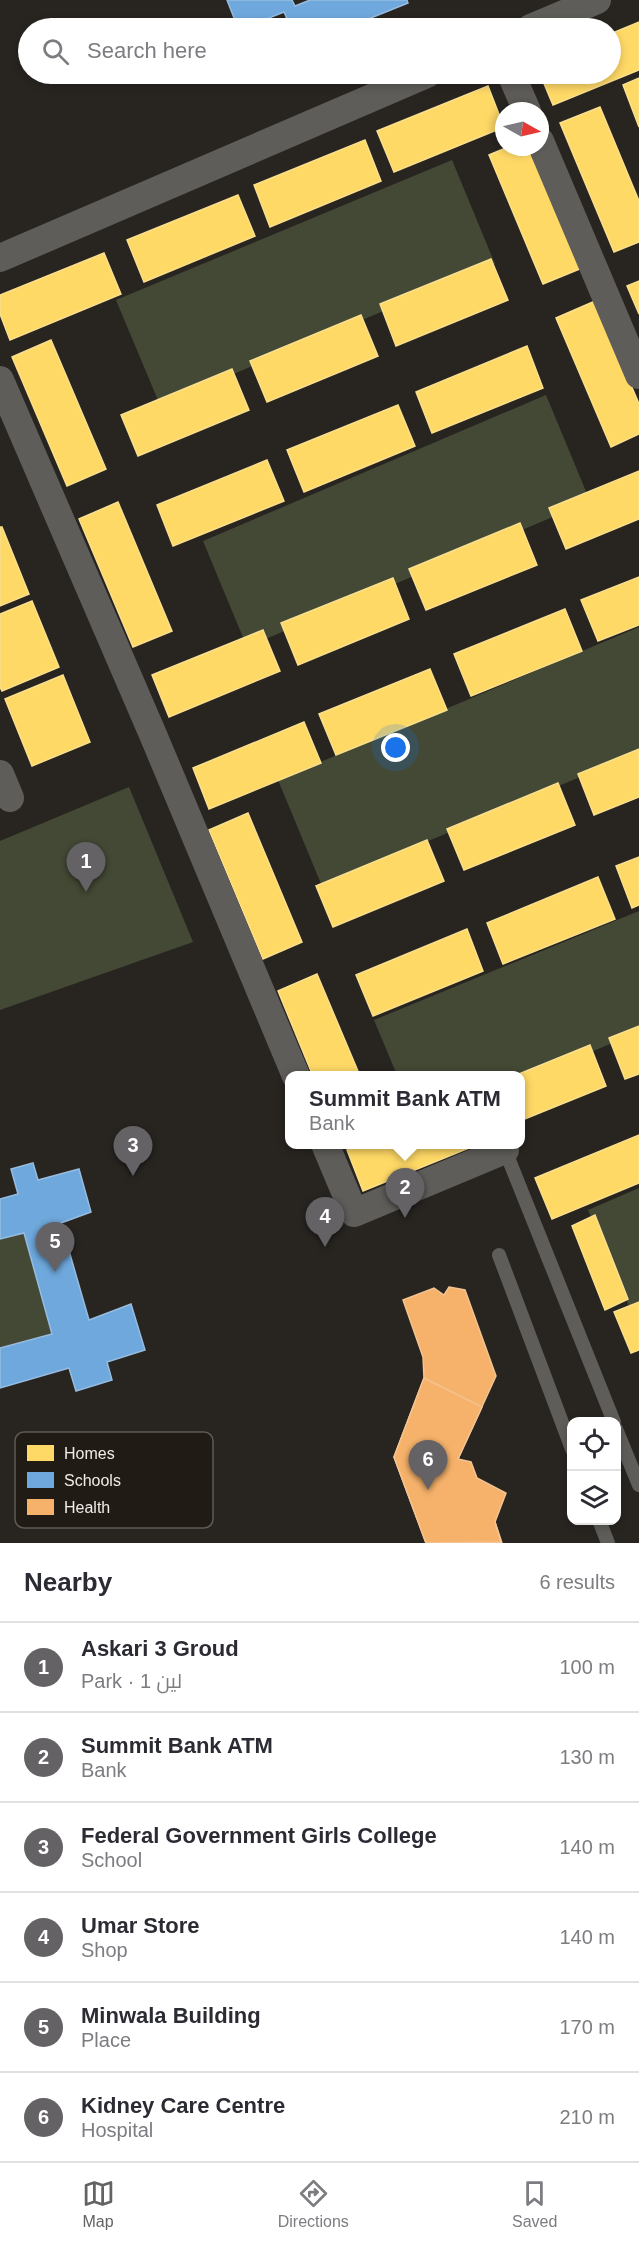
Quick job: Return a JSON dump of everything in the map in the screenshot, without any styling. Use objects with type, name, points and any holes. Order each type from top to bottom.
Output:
[{"type":"street","points":[[555,18],[597,0]]},
{"type":"street","points":[[0,258],[404,84]]},
{"type":"street","points":[[515,84],[523,102]]},
{"type":"street","points":[[546,156],[639,375]]},
{"type":"street","points":[[0,380],[154,737],[294,1071]]},
{"type":"street","points":[[327,1149],[354,1213],[505,1150]]},
{"type":"lane","points":[[505,1150],[612,1417]]},
{"type":"lane","points":[[498,1255],[567,1436]]},
{"type":"lane","points":[[621,1441],[639,1485]]},
{"type":"lane","points":[[601,1525],[608,1543]]},
{"type":"green space","points":[[452,160],[495,264],[160,405],[116,300]]},
{"type":"green space","points":[[546,395],[590,501],[247,647],[203,541]]},
{"type":"green space","points":[[639,627],[639,752],[322,886],[278,780]]},
{"type":"green space","points":[[129,787],[193,942],[0,1010],[0,841]]},
{"type":"green space","points":[[639,911],[639,1032],[525,1079],[525,1071],[395,1071],[374,1020]]},
{"type":"green space","points":[[639,1188],[639,1307],[631,1311],[588,1210]]},
{"type":"green space","points":[[24,1233],[52,1334],[0,1348],[0,1239]]},
{"type":"building: Homes","points":[[639,22],[639,70],[621,77],[621,29]]},
{"type":"building: Homes","points":[[639,78],[639,127],[623,85]]},
{"type":"building: Homes","points":[[544,84],[605,84],[553,105]]},
{"type":"building: Homes","points":[[488,86],[495,104],[495,131],[394,172],[377,131]]},
{"type":"building: Homes","points":[[600,107],[639,201],[639,242],[614,252],[560,123]]},
{"type":"building: Homes","points":[[365,140],[381,181],[270,227],[254,185]]},
{"type":"building: Homes","points":[[495,152],[495,156],[535,156],[582,268],[543,284],[489,155]]},
{"type":"building: Homes","points":[[238,195],[255,236],[144,282],[127,240]]},
{"type":"building: Homes","points":[[104,253],[121,294],[10,340],[0,314],[0,295]]},
{"type":"building: Homes","points":[[491,259],[508,300],[396,346],[380,304]]},
{"type":"building: Homes","points":[[639,281],[639,314],[627,286]]},
{"type":"building: Homes","points":[[595,301],[639,404],[639,434],[611,447],[556,318]]},
{"type":"building: Homes","points":[[361,315],[378,356],[267,402],[250,361]]},
{"type":"building: Homes","points":[[51,340],[106,469],[67,486],[12,357]]},
{"type":"building: Homes","points":[[527,346],[543,388],[432,433],[416,392]]},
{"type":"building: Homes","points":[[232,369],[249,410],[138,456],[121,415]]},
{"type":"building: Homes","points":[[398,405],[415,446],[304,492],[287,450]]},
{"type":"building: Homes","points":[[267,460],[284,501],[173,546],[157,505]]},
{"type":"building: Homes","points":[[639,471],[639,519],[566,549],[549,508]]},
{"type":"building: Homes","points":[[118,502],[172,631],[133,647],[79,519]]},
{"type":"building: Homes","points":[[520,523],[537,565],[426,610],[409,569]]},
{"type":"building: Homes","points":[[0,527],[2,527],[29,594],[0,606]]},
{"type":"building: Homes","points":[[639,577],[639,625],[598,641],[581,600]]},
{"type":"building: Homes","points":[[393,578],[409,619],[298,665],[281,623]]},
{"type":"building: Homes","points":[[32,601],[59,667],[2,691],[0,687],[0,614]]},
{"type":"building: Homes","points":[[565,609],[582,651],[471,696],[454,654]]},
{"type":"building: Homes","points":[[263,630],[280,671],[169,717],[152,675]]},
{"type":"building: Homes","points":[[430,669],[447,710],[336,755],[319,714]]},
{"type":"building: Homes","points":[[63,675],[90,742],[32,766],[5,699]]},
{"type":"building: Homes","points":[[304,722],[321,763],[209,809],[193,768]]},
{"type":"building: Homes","points":[[639,749],[639,797],[594,815],[578,774]]},
{"type":"building: Homes","points":[[558,783],[575,825],[464,870],[447,829]]},
{"type":"building: Homes","points":[[248,813],[302,942],[263,959],[209,830]]},
{"type":"building: Homes","points":[[427,840],[444,881],[333,927],[316,886]]},
{"type":"building: Homes","points":[[639,857],[639,905],[632,908],[616,866]]},
{"type":"building: Homes","points":[[598,877],[615,919],[503,964],[487,923]]},
{"type":"building: Homes","points":[[467,929],[483,971],[373,1016],[356,975]]},
{"type":"building: Homes","points":[[317,974],[358,1071],[311,1071],[278,991]]},
{"type":"building: Homes","points":[[639,1026],[639,1074],[625,1079],[609,1038]]},
{"type":"building: Homes","points":[[590,1045],[606,1086],[525,1119],[525,1072]]},
{"type":"building: Homes","points":[[639,1135],[639,1183],[552,1219],[535,1178]]},
{"type":"building: Homes","points":[[349,1149],[467,1149],[363,1191],[347,1150]]},
{"type":"building: Homes","points":[[595,1215],[628,1299],[605,1310],[572,1226]]},
{"type":"building: Homes","points":[[639,1302],[639,1350],[631,1353],[614,1312]]},
{"type":"building: Schools","points":[[227,0],[292,0],[295,6],[310,0],[407,0],[408,3],[371,18],[287,18],[284,12],[269,18],[234,18]]},
{"type":"building: Schools","points":[[33,1163],[38,1180],[79,1169],[91,1212],[61,1223],[89,1320],[131,1304],[145,1350],[107,1362],[112,1380],[76,1391],[69,1368],[0,1388],[0,1348],[52,1334],[24,1233],[0,1239],[0,1199],[18,1194],[11,1169]]},
{"type":"building: Health","points":[[449,1287],[465,1290],[496,1376],[458,1459],[467,1496],[495,1522],[502,1543],[426,1543],[394,1457],[424,1378],[423,1357],[403,1300],[434,1288],[444,1295]]},
{"type":"building: Health","points":[[424,1378],[482,1407],[458,1459],[471,1462],[477,1478],[506,1493],[495,1522],[501,1542],[426,1543],[394,1457]]},
{"type":"place","name":"Askari 3 Groud","points":[[86,892]]},
{"type":"place","name":"Federal Government Girls College","points":[[133,1176]]},
{"type":"place","name":"Summit Bank ATM","points":[[405,1218]]},
{"type":"place","name":"Umar Store","points":[[325,1247]]},
{"type":"place","name":"Minwala Building","points":[[55,1272]]},
{"type":"place","name":"Kidney Care Centre","points":[[428,1490]]}]
